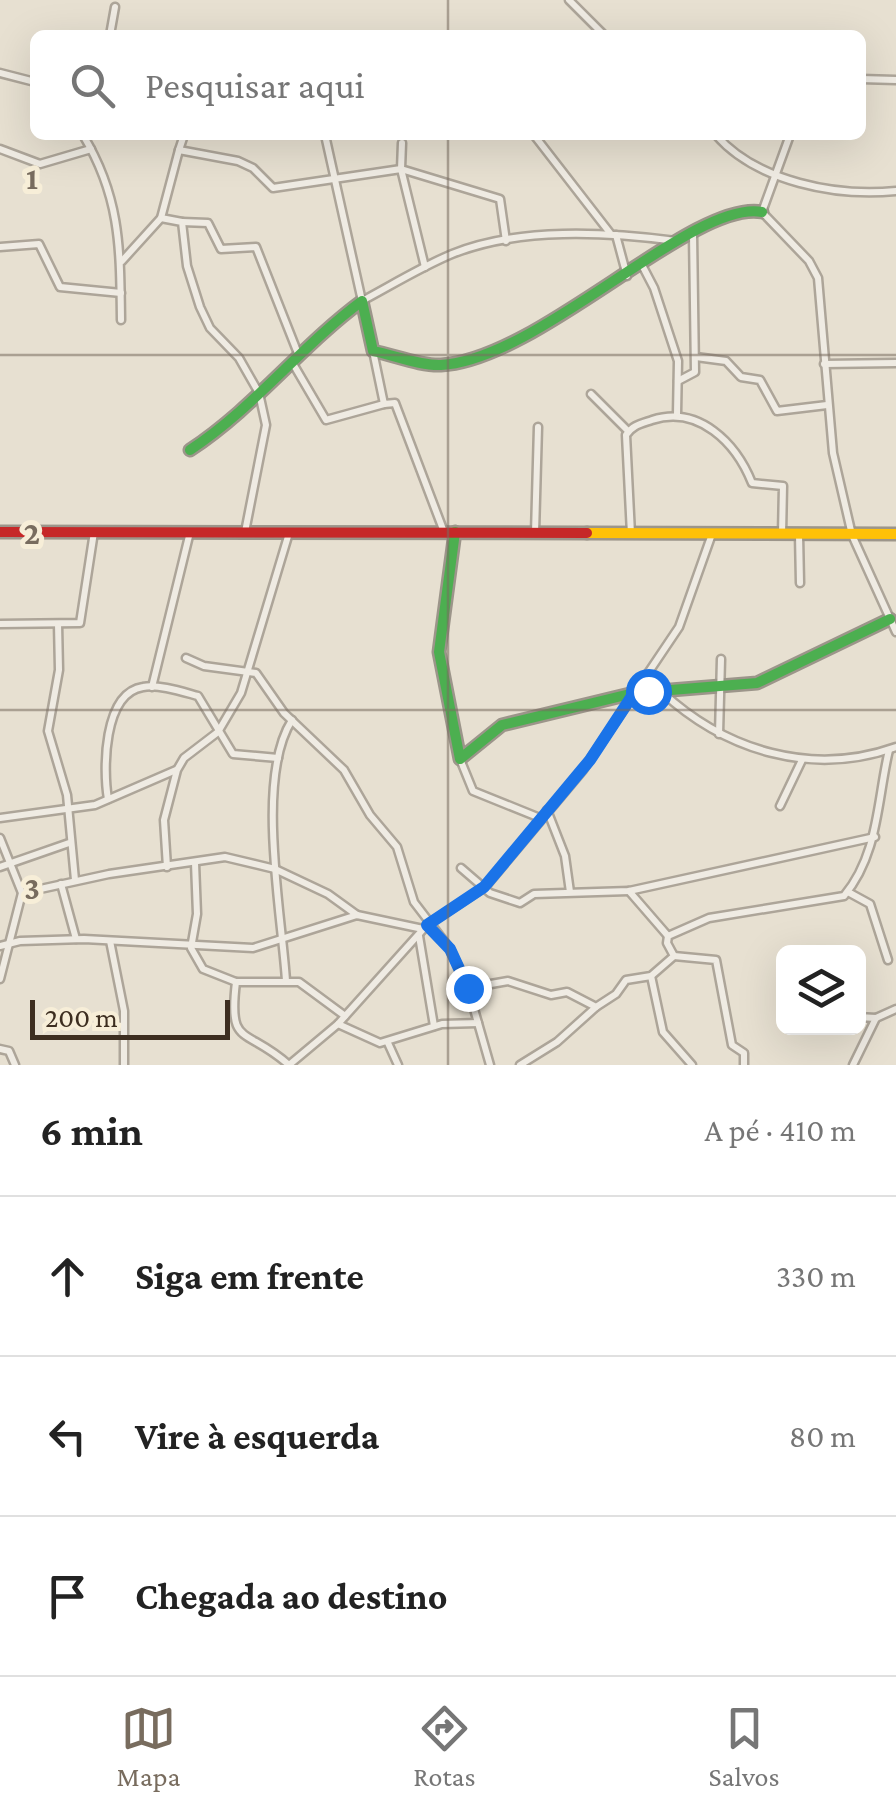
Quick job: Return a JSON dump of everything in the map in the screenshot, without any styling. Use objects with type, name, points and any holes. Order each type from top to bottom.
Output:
[{"type":"street","points":[[569,0],[599,30]]},
{"type":"street","points":[[111,30],[115,7]]},
{"type":"street","points":[[0,73],[30,81]]},
{"type":"street","points":[[866,79],[896,80]]},
{"type":"street","points":[[86,140],[110,185],[122,262],[121,320]]},
{"type":"street","points":[[122,262],[160,218],[182,140]]},
{"type":"street","points":[[326,140],[384,404]]},
{"type":"street","points":[[538,140],[613,235],[627,276]]},
{"type":"street","points":[[721,140],[730,150],[776,174],[832,190],[896,191]]},
{"type":"street","points":[[762,212],[788,140]]},
{"type":"street","points":[[402,143],[400,169],[408,184],[426,266]]},
{"type":"street","points":[[0,149],[40,164],[91,149]]},
{"type":"street","points":[[179,150],[238,161],[253,168],[273,188],[400,169],[498,197],[506,241]]},
{"type":"street","points":[[373,352],[440,365],[462,360],[556,320],[692,230],[733,212],[762,212],[809,261],[818,278],[827,405],[852,534],[896,632]]},
{"type":"street","points":[[160,218],[208,223],[221,248],[256,247],[293,355],[326,420],[394,403],[450,532],[440,652],[460,760],[472,790],[540,818]]},
{"type":"street","points":[[182,222],[187,266],[200,307],[210,328],[239,358],[259,393],[265,442],[245,532]]},
{"type":"street","points":[[678,381],[694,375],[696,356],[692,230]]},
{"type":"street","points":[[190,450],[220,430],[293,355],[362,300],[454,253],[506,241],[613,235],[676,242]]},
{"type":"street","points":[[0,247],[40,244],[60,287],[120,292]]},
{"type":"street","points":[[642,265],[654,288],[678,362],[677,414]]},
{"type":"street","points":[[696,356],[726,360],[741,377],[760,380],[777,410],[827,405]]},
{"type":"street","points":[[824,364],[896,363]]},
{"type":"street","points":[[591,394],[628,431],[632,534]]},
{"type":"street","points":[[628,431],[677,414],[696,418],[747,464],[752,483],[782,486],[782,534]]},
{"type":"street","points":[[535,533],[538,428]]},
{"type":"street","points":[[0,532],[896,534]]},
{"type":"street","points":[[0,624],[80,623],[84,618],[94,532]]},
{"type":"street","points":[[152,687],[190,532]]},
{"type":"street","points":[[167,867],[163,832],[177,770],[184,758],[218,732],[251,670],[289,533]]},
{"type":"street","points":[[236,982],[232,1018],[236,1029],[289,1065],[346,1016],[423,929],[484,887],[590,760],[679,627],[712,534]]},
{"type":"street","points":[[800,534],[800,583]]},
{"type":"street","points":[[460,760],[502,725],[634,693],[757,683],[890,619]]},
{"type":"street","points":[[58,624],[59,670],[48,731],[70,810],[69,844],[75,880]]},
{"type":"street","points":[[186,658],[204,666],[251,670],[292,720],[344,770],[370,815],[397,847],[423,929],[434,1026]]},
{"type":"street","points":[[719,734],[721,659]]},
{"type":"street","points":[[108,799],[103,754],[112,723],[131,692],[152,687],[198,696],[233,754],[278,758]]},
{"type":"street","points":[[661,692],[719,734],[802,760],[893,748],[877,798],[875,837],[848,892],[826,901],[709,918],[668,936]]},
{"type":"street","points":[[286,981],[275,869],[278,758],[292,720]]},
{"type":"street","points":[[780,806],[802,760]]},
{"type":"street","points":[[0,818],[70,810],[108,799],[177,770]]},
{"type":"street","points":[[547,810],[562,845],[570,892]]},
{"type":"street","points":[[462,868],[484,887],[514,903],[531,895],[629,891],[875,837]]},
{"type":"street","points":[[0,838],[22,894],[0,979]]},
{"type":"street","points":[[0,866],[69,844]]},
{"type":"street","points":[[22,894],[75,880],[234,858],[275,869],[328,894],[357,915],[423,929],[450,949],[468,988],[490,1065]]},
{"type":"street","points":[[196,863],[197,914],[191,948],[203,970],[236,982],[304,984],[346,1016]]},
{"type":"street","points":[[61,884],[76,939]]},
{"type":"street","points":[[629,891],[668,936],[674,956]]},
{"type":"street","points":[[848,892],[870,904],[888,960]]},
{"type":"street","points":[[0,946],[76,939],[191,948],[253,948],[357,915]]},
{"type":"street","points":[[110,941],[124,1011],[124,1065]]},
{"type":"street","points":[[520,1065],[557,1042],[629,978],[651,976],[674,956],[716,960],[732,1045],[744,1052],[744,1065]]},
{"type":"street","points":[[651,976],[664,1032],[692,1065]]},
{"type":"street","points":[[468,988],[508,981],[551,994],[567,992],[596,1007]]},
{"type":"street","points":[[866,1017],[876,1018],[896,1009]]},
{"type":"street","points":[[853,1065],[876,1018]]},
{"type":"street","points":[[338,1024],[388,1042],[434,1026],[478,1023]]},
{"type":"street","points":[[388,1042],[398,1065]]},
{"type":"street","points":[[0,1048],[10,1051],[15,1065]]},
{"type":"traffic: fast","points":[[190,450],[235,415],[362,301],[373,351],[441,365],[480,356],[523,337],[697,230],[732,215],[762,212]]},
{"type":"traffic: fast","points":[[455,532],[439,652],[460,759],[502,725],[634,693],[757,683],[890,619]]},
{"type":"traffic: slow","points":[[587,533],[896,534]]},
{"type":"traffic: jam","points":[[0,532],[587,533]]},
{"type":"route","points":[[468,988],[450,949],[427,925],[484,887],[590,760],[634,693],[648,691]]}]
